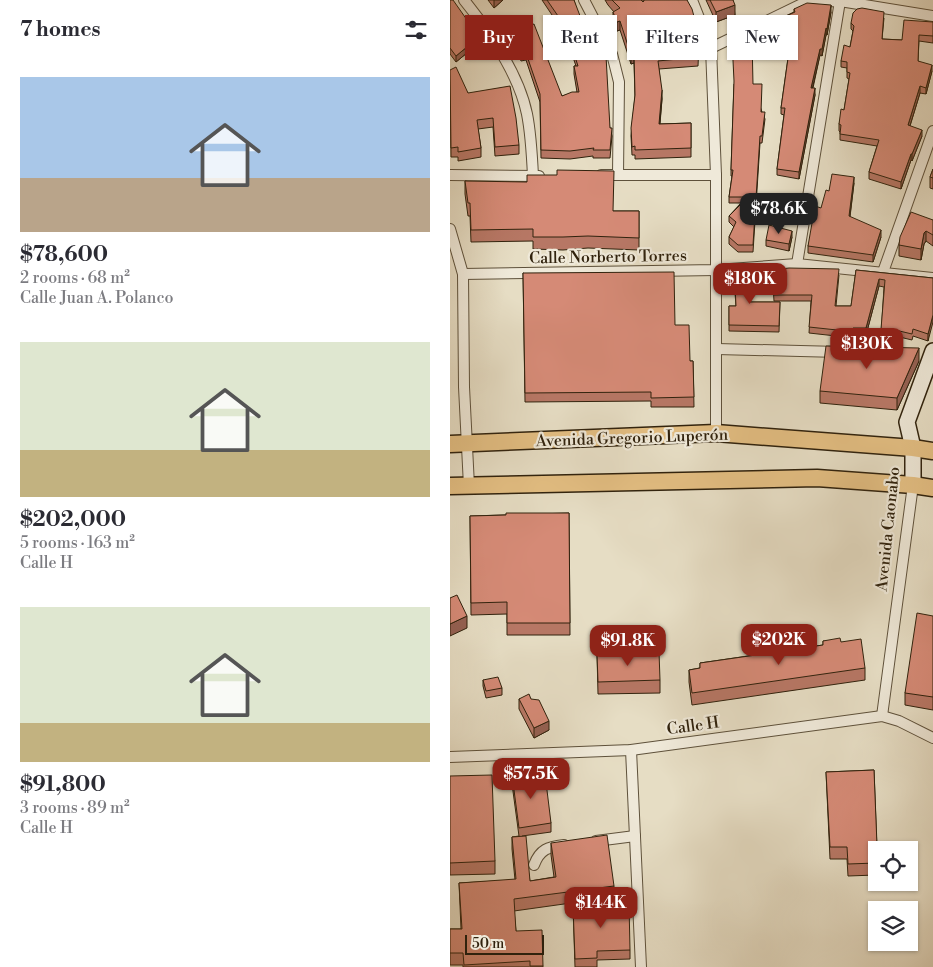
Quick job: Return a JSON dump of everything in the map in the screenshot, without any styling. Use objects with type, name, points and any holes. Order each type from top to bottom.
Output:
[{"type":"main road","name":"Avenida Gregorio Luperón","points":[[450,444],[467,445],[716,433],[933,451]]},
{"type":"main road","points":[[450,486],[817,478],[933,488]]},
{"type":"street","points":[[464,0],[494,41],[519,92],[530,132],[533,176]]},
{"type":"street","points":[[584,0],[612,54],[619,82],[618,175]]},
{"type":"street","points":[[692,0],[698,15]]},
{"type":"street","points":[[717,46],[806,2],[817,0],[840,1],[933,16]]},
{"type":"street","points":[[797,264],[840,1]]},
{"type":"street","points":[[712,60],[716,175],[716,433]]},
{"type":"street","points":[[883,272],[933,131]]},
{"type":"street","points":[[450,175],[552,176]]},
{"type":"street","points":[[590,175],[716,175]]},
{"type":"street","points":[[450,230],[463,274],[464,387],[469,486]]},
{"type":"street","name":"Calle Norberto Torres","points":[[463,274],[716,270],[797,264],[933,278]]},
{"type":"street","points":[[717,349],[854,352]]},
{"type":"street","name":"Avenida Caonabo","points":[[882,716],[914,485],[913,448],[907,422],[929,353]]},
{"type":"street","name":"Calle H","points":[[450,757],[630,750],[882,716],[899,721],[933,738]]},
{"type":"street","points":[[630,750],[641,967]]},
{"type":"street","points":[[534,865],[538,854],[545,849],[555,846],[635,836]]},
{"type":"building","points":[[450,0],[453,0],[465,17],[465,49],[456,56],[450,48]]},
{"type":"building","points":[[547,0],[574,0],[580,15],[557,15]]},
{"type":"building","points":[[612,0],[641,0],[643,2],[644,0],[687,0],[694,15],[627,15],[627,43],[620,21],[617,22],[617,15],[614,15],[613,12],[620,8]]},
{"type":"building","points":[[710,0],[733,0],[735,5],[716,12]]},
{"type":"building","points":[[807,3],[831,5],[827,29],[822,49],[820,49],[811,88],[815,88],[799,172],[777,169],[785,108],[781,108],[788,60],[798,60],[798,15],[788,15],[795,12],[794,9]]},
{"type":"building","points":[[862,8],[884,12],[882,39],[902,40],[904,20],[933,22],[933,36],[919,35],[918,61],[932,65],[926,88],[920,86],[908,125],[922,130],[901,182],[869,172],[879,140],[840,134],[841,109],[844,110],[850,73],[847,72],[847,62],[841,61],[844,45],[850,47],[854,26],[851,23],[853,13],[857,9]]},
{"type":"building","points":[[533,24],[543,47],[543,60],[548,60],[562,96],[572,92],[579,92],[574,66],[578,66],[576,60],[606,60],[610,128],[612,128],[610,150],[593,150],[594,148],[570,151],[541,150],[540,94],[528,60],[533,60]]},
{"type":"building","points":[[634,60],[668,60],[658,61],[662,90],[659,124],[691,123],[691,148],[635,150],[635,146],[632,147],[631,128],[635,95]]},
{"type":"building","points":[[733,60],[752,60],[753,84],[762,84],[761,112],[765,112],[762,136],[760,136],[753,245],[738,245],[729,237],[736,222],[729,216],[748,197],[729,197],[733,170],[731,170]]},
{"type":"building","points":[[456,67],[468,93],[510,86],[519,145],[495,147],[493,118],[477,120],[481,148],[458,152],[458,147],[451,148],[450,70]]},
{"type":"building","points":[[557,170],[614,171],[613,211],[639,211],[639,238],[588,236],[533,237],[533,229],[471,230],[470,203],[468,203],[465,181],[527,182],[527,175],[557,175]]},
{"type":"building","points":[[832,174],[854,177],[849,216],[881,230],[873,255],[808,246],[815,206],[821,208],[826,190],[829,191]]},
{"type":"building","points":[[911,212],[933,220],[933,235],[926,231],[924,233],[921,249],[899,245],[900,237]]},
{"type":"building","points":[[769,225],[792,231],[789,244],[766,240]]},
{"type":"building","points":[[748,268],[749,302],[780,302],[779,326],[729,325],[729,306],[736,306],[735,286],[730,286],[729,270]]},
{"type":"building","points":[[789,268],[839,269],[835,306],[851,306],[856,270],[933,278],[933,315],[928,334],[913,329],[912,334],[891,329],[890,331],[881,329],[885,280],[879,279],[866,328],[853,328],[852,334],[836,332],[837,330],[809,327],[812,295],[774,295],[772,270]]},
{"type":"building","points":[[674,272],[675,325],[689,325],[694,397],[651,398],[651,392],[525,393],[523,273]]},
{"type":"building","points":[[826,346],[919,348],[897,398],[820,391]]},
{"type":"building","points":[[506,513],[569,513],[570,623],[507,623],[507,602],[471,603],[470,516],[506,515]]},
{"type":"building","points":[[457,595],[467,616],[450,624],[450,598]]},
{"type":"building","points":[[917,613],[933,616],[933,697],[905,693]]},
{"type":"building","points":[[840,638],[841,642],[861,639],[865,668],[692,693],[689,670],[700,668],[700,663],[756,655],[758,651],[780,648],[781,651],[823,645],[823,641]]},
{"type":"building","points":[[659,652],[660,680],[598,682],[597,654]]},
{"type":"building","points":[[498,677],[502,688],[486,691],[483,680]]},
{"type":"building","points":[[529,694],[531,699],[539,700],[549,721],[534,728],[519,699]]},
{"type":"building","points":[[874,770],[877,841],[868,841],[868,863],[848,864],[847,847],[830,847],[826,772]]},
{"type":"building","points":[[534,772],[535,775],[545,774],[551,823],[519,828],[512,775]]},
{"type":"building","points":[[492,775],[495,861],[450,863],[450,776]]},
{"type":"building","points":[[607,835],[614,886],[514,899],[516,931],[542,930],[543,966],[530,966],[530,961],[464,965],[463,953],[450,953],[450,929],[462,929],[459,883],[516,879],[512,837],[526,836],[530,881],[556,877],[551,843]]},
{"type":"building","points":[[629,904],[630,950],[597,951],[597,958],[575,959],[573,906]]}]
